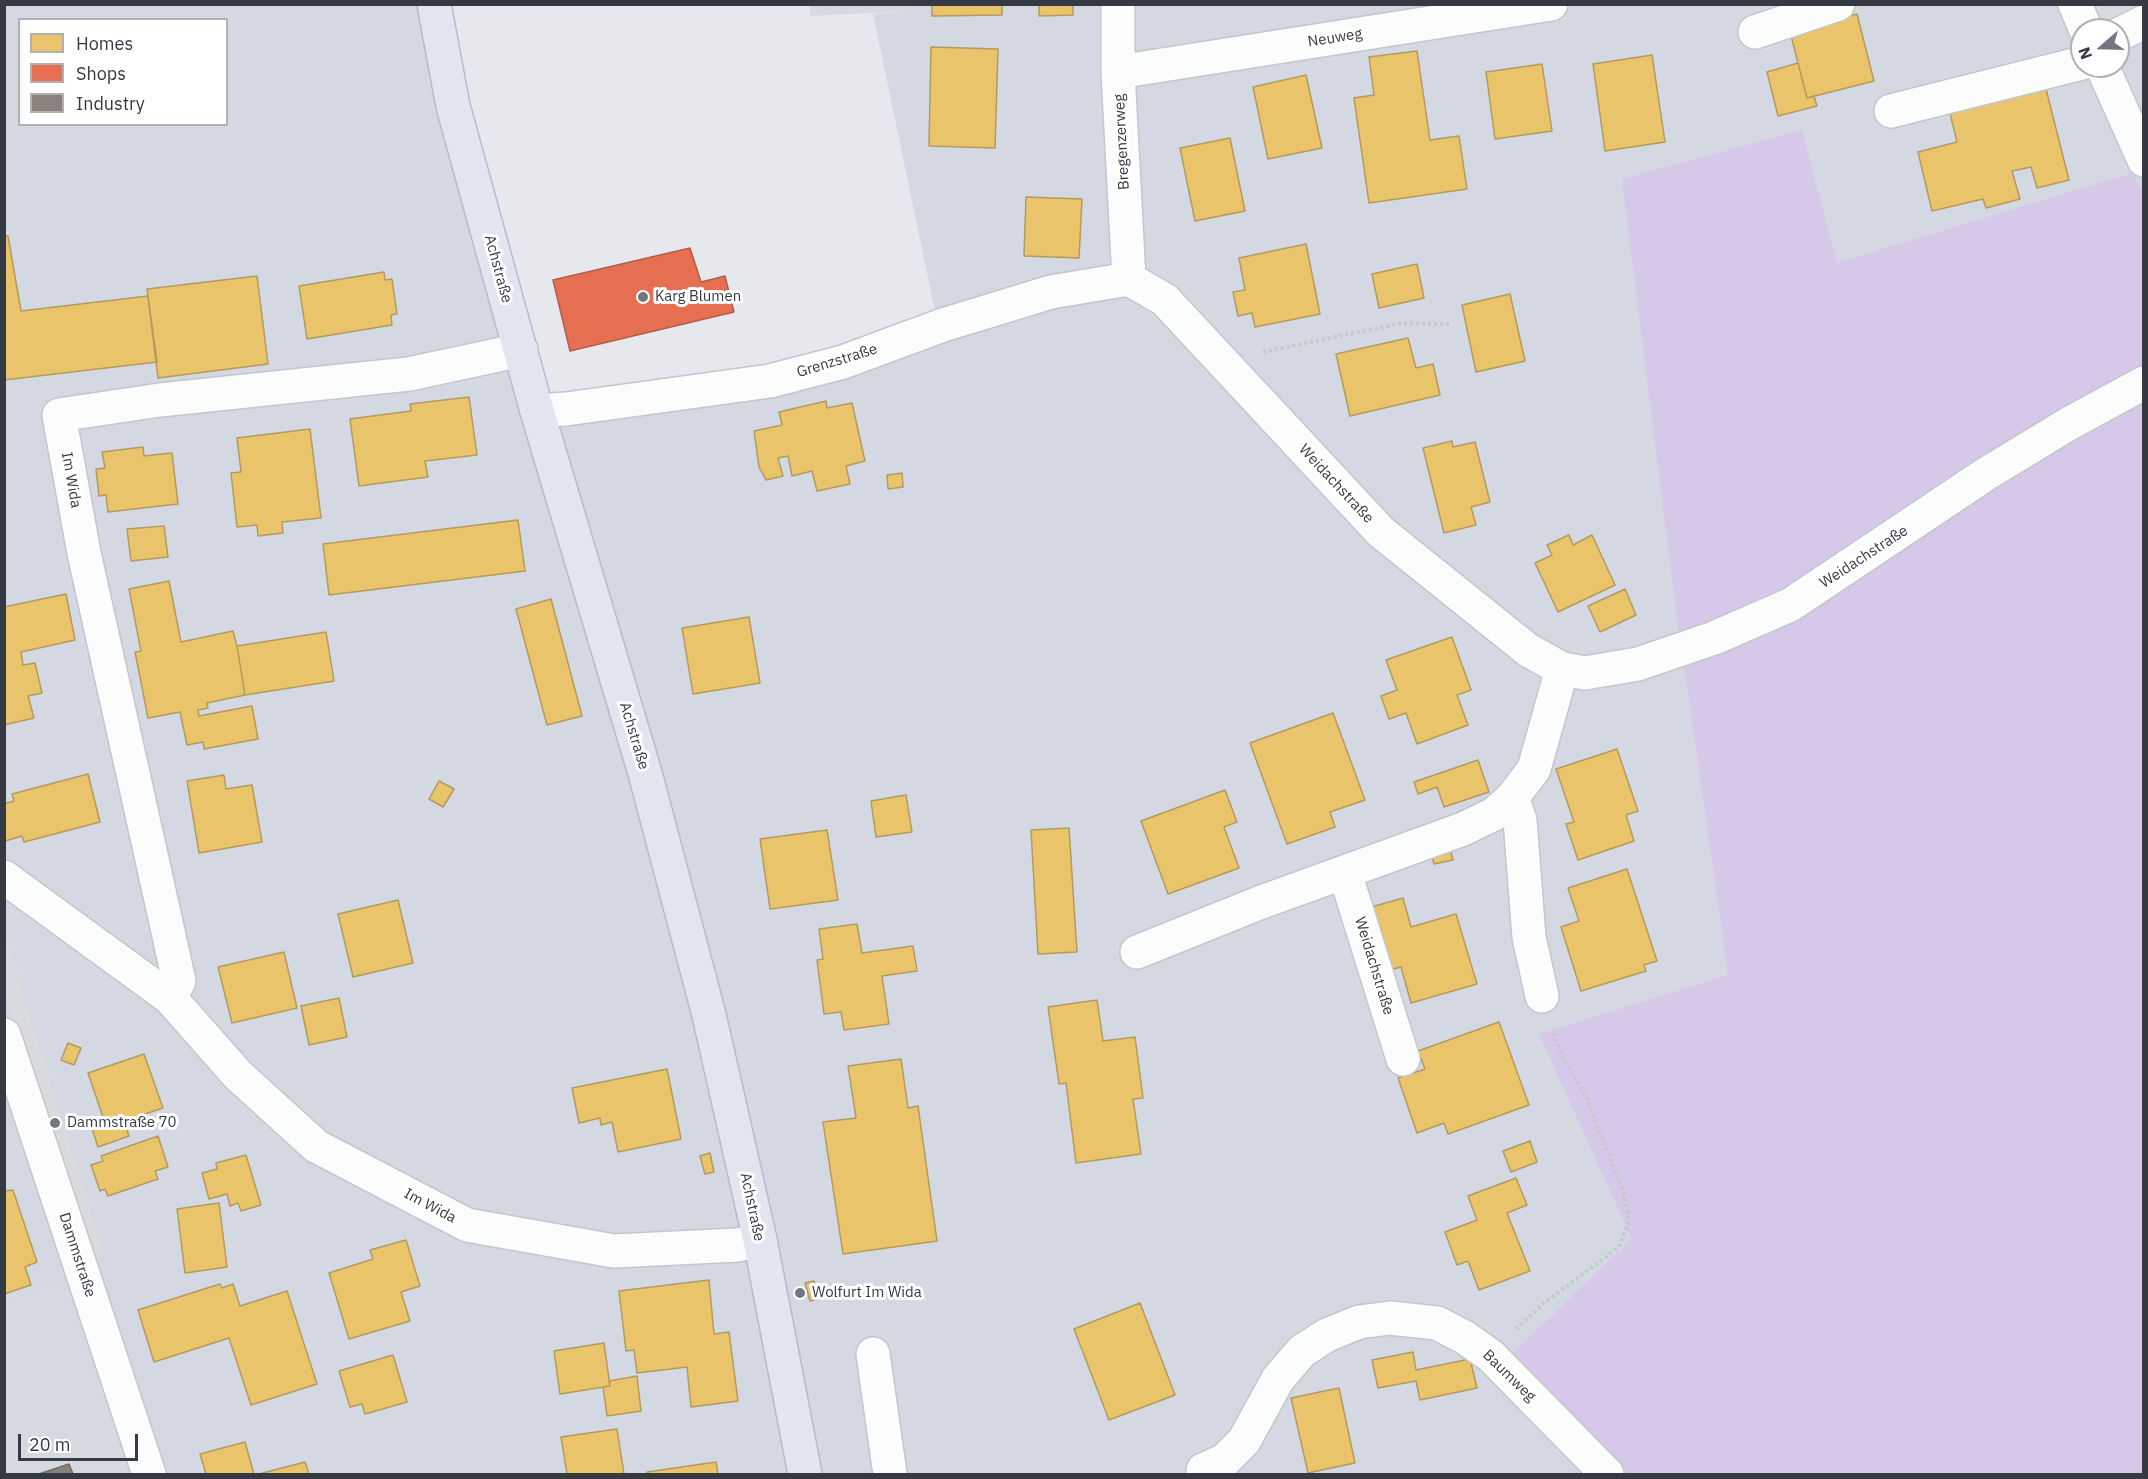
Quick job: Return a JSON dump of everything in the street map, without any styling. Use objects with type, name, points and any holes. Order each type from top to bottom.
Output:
[{"type":"main road","name":"Achstraße","points":[[434,4],[453,106],[537,411],[645,773],[709,1016],[759,1240],[804,1474]]},
{"type":"street","name":"Bregenzerweg","points":[[1118,4],[1118,72],[1129,279]]},
{"type":"street","name":"Neuweg","points":[[1118,72],[1551,4]]},
{"type":"street","points":[[1755,32],[1838,4]]},
{"type":"street","points":[[2075,4],[2081,18]]},
{"type":"street","points":[[2142,4],[2144,10]]},
{"type":"street","points":[[2130,29],[2144,22]]},
{"type":"street","points":[[1891,111],[2070,66]]},
{"type":"street","points":[[2107,78],[2144,160]]},
{"type":"street","name":"Weidachstraße","points":[[1129,279],[1165,300],[1381,532],[1528,650],[1562,669],[1585,673],[1638,664],[1714,638],[1790,605],[1986,474],[2070,423],[2144,383]]},
{"type":"street","name":"Grenzstraße","points":[[537,411],[770,381],[843,362],[943,325],[1050,292],[1129,279]]},
{"type":"street","name":"Im Wida","points":[[170,998],[179,981],[84,553],[59,415],[160,400],[409,374],[521,350]]},
{"type":"street","points":[[1137,952],[1259,903],[1463,829],[1494,814],[1512,798],[1534,769],[1562,669]]},
{"type":"street","points":[[1512,798],[1520,820],[1529,937],[1542,996]]},
{"type":"street","name":"Weidachstraße","points":[[1345,873],[1402,1059]]},
{"type":"street","name":"Im Wida","points":[[4,877],[170,998],[238,1075],[316,1146],[467,1225],[614,1251],[738,1245],[759,1240]]},
{"type":"street","name":"Dammstraße","points":[[4,1035],[149,1474]]},
{"type":"street","name":"Baumweg","points":[[1203,1470],[1225,1460],[1244,1441],[1278,1378],[1302,1351],[1327,1335],[1359,1323],[1390,1318],[1437,1323],[1464,1337],[1491,1356],[1607,1474]]},
{"type":"street","points":[[873,1354],[890,1474]]},
{"type":"path","points":[[1233,372],[1257,353],[1322,337],[1402,323],[1451,324]]},
{"type":"path","points":[[1491,1356],[1544,1303],[1619,1247],[1629,1221],[1624,1194],[1616,1173],[1586,1097],[1563,1058],[1542,996]]},
{"type":"shaded area","points":[[909,4],[2143,5],[2143,1474],[140,1474],[71,1283],[5,1303],[4,1093],[13,1091],[4,1062],[5,5],[437,5],[540,408],[770,378],[937,321],[873,14],[909,11]]},
{"type":"shaded area","points":[[810,5],[909,5],[909,11],[810,16]]},
{"type":"shaded area","points":[[2095,5],[2143,5],[2143,12],[2126,18],[2102,18]]},
{"type":"shaded area","points":[[1802,130],[1837,263],[2132,173],[2144,195],[2143,1474],[1615,1474],[1510,1356],[1632,1239],[1539,1034],[1728,975],[1678,625],[1622,179]]},
{"type":"shaded area","name":"Dammstraße 70","points":[[7,942],[105,1257],[90,1262],[5,989],[4,943]]},
{"type":"shaded area","points":[[71,1283],[140,1474],[5,1474],[5,1303]]},
{"type":"building: Homes","points":[[932,4],[1002,4],[1002,15],[932,16]]},
{"type":"building: Homes","points":[[1039,4],[1073,4],[1073,15],[1039,16]]},
{"type":"building: Homes","points":[[1857,14],[1874,81],[1807,98],[1790,32]]},
{"type":"building: Homes","points":[[931,47],[998,49],[995,148],[929,146]]},
{"type":"building: Homes","points":[[1417,51],[1430,140],[1459,136],[1467,189],[1369,203],[1354,98],[1374,95],[1369,57]]},
{"type":"building: Homes","points":[[1652,55],[1665,142],[1605,151],[1593,64]]},
{"type":"building: Homes","points":[[1798,63],[1807,98],[1814,96],[1817,106],[1778,116],[1767,72]]},
{"type":"building: Homes","points":[[1542,64],[1552,131],[1495,139],[1486,72]]},
{"type":"building: Homes","points":[[1306,75],[1322,148],[1268,159],[1253,87]]},
{"type":"building: Homes","points":[[2045,85],[2069,180],[2037,188],[2031,167],[2012,171],[2020,199],[1986,208],[1983,199],[1932,211],[1918,152],[1957,142],[1949,109]]},
{"type":"building: Homes","points":[[1230,138],[1245,211],[1195,221],[1180,148]]},
{"type":"building: Homes","points":[[1026,197],[1082,199],[1079,258],[1024,256]]},
{"type":"building: Homes","points":[[4,236],[8,236],[21,311],[148,296],[157,362],[4,380]]},
{"type":"building: Homes","points":[[1306,244],[1320,314],[1255,327],[1252,313],[1238,316],[1233,292],[1245,290],[1239,258]]},
{"type":"building: Homes","points":[[1417,264],[1424,298],[1379,308],[1372,274]]},
{"type":"building: Homes","points":[[384,272],[385,280],[392,279],[397,314],[391,315],[392,325],[307,339],[299,286]]},
{"type":"building: Homes","points":[[257,276],[268,364],[158,378],[147,289]]},
{"type":"building: Homes","points":[[1510,294],[1525,361],[1476,372],[1462,305]]},
{"type":"building: Homes","points":[[1408,338],[1416,368],[1433,364],[1440,395],[1350,416],[1336,354]]},
{"type":"building: Homes","points":[[469,397],[477,455],[425,461],[428,477],[359,486],[350,419],[411,411],[410,404]]},
{"type":"building: Homes","points":[[826,401],[827,408],[852,403],[865,461],[846,466],[850,484],[817,491],[812,471],[792,476],[788,456],[778,458],[783,476],[766,480],[759,467],[754,431],[782,425],[779,412]]},
{"type":"building: Homes","points":[[310,429],[321,518],[282,522],[283,533],[258,536],[257,525],[237,527],[231,473],[241,472],[237,438]]},
{"type":"building: Homes","points":[[1452,441],[1453,447],[1475,442],[1490,502],[1471,507],[1476,525],[1444,533],[1423,448]]},
{"type":"building: Homes","points":[[143,447],[144,456],[172,453],[178,504],[108,512],[106,495],[99,496],[96,469],[105,468],[102,452]]},
{"type":"building: Homes","points":[[902,473],[903,487],[888,489],[887,475]]},
{"type":"building: Homes","points":[[518,520],[525,571],[329,595],[323,544]]},
{"type":"building: Homes","points":[[164,526],[168,557],[131,561],[127,529]]},
{"type":"building: Homes","points":[[1569,535],[1573,545],[1592,535],[1615,585],[1558,612],[1535,563],[1552,555],[1547,545]]},
{"type":"building: Homes","points":[[169,581],[181,642],[233,631],[237,646],[245,695],[207,703],[208,708],[198,710],[199,716],[252,706],[258,739],[204,749],[203,742],[187,745],[180,712],[148,718],[135,652],[141,651],[129,589]]},
{"type":"building: Homes","points":[[1625,589],[1636,615],[1600,632],[1588,606]]},
{"type":"building: Homes","points":[[66,594],[75,640],[21,652],[23,665],[35,663],[42,693],[28,696],[34,718],[4,725],[4,607]]},
{"type":"building: Homes","points":[[551,599],[582,716],[547,725],[516,609]]},
{"type":"building: Homes","points":[[749,617],[760,683],[693,694],[682,628]]},
{"type":"building: Homes","points":[[326,632],[334,681],[245,695],[237,646]]},
{"type":"building: Homes","points":[[1452,637],[1471,690],[1457,695],[1468,725],[1417,744],[1406,713],[1389,719],[1381,696],[1397,690],[1386,660]]},
{"type":"building: Homes","points":[[1333,713],[1365,800],[1330,812],[1335,827],[1287,844],[1250,743]]},
{"type":"building: Homes","points":[[1617,749],[1638,811],[1626,815],[1634,841],[1578,860],[1566,824],[1574,822],[1556,769]]},
{"type":"building: Homes","points":[[1478,760],[1489,792],[1444,807],[1437,787],[1418,794],[1414,782]]},
{"type":"building: Homes","points":[[88,774],[100,822],[24,842],[22,836],[5,841],[4,804],[14,801],[12,794]]},
{"type":"building: Homes","points":[[224,775],[226,789],[252,785],[262,842],[199,853],[187,781]]},
{"type":"building: Homes","points":[[439,781],[454,789],[443,807],[429,799]]},
{"type":"building: Homes","points":[[1225,790],[1237,822],[1224,827],[1239,868],[1168,894],[1141,821]]},
{"type":"building: Homes","points":[[906,795],[912,832],[876,837],[871,801]]},
{"type":"building: Homes","points":[[1069,828],[1077,952],[1038,954],[1031,830]]},
{"type":"building: Homes","points":[[827,830],[838,900],[770,909],[760,839]]},
{"type":"building: Homes","points":[[1450,848],[1453,860],[1434,864],[1431,852]]},
{"type":"building: Homes","points":[[1627,869],[1657,961],[1644,965],[1646,971],[1581,991],[1561,927],[1579,921],[1568,888]]},
{"type":"building: Homes","points":[[1403,898],[1411,927],[1456,914],[1477,984],[1411,1003],[1401,967],[1386,971],[1368,908]]},
{"type":"building: Homes","points":[[398,900],[413,963],[353,977],[338,914]]},
{"type":"building: Homes","points":[[857,924],[862,953],[913,946],[917,971],[882,976],[889,1024],[844,1030],[841,1012],[824,1014],[817,960],[823,959],[819,929]]},
{"type":"building: Homes","points":[[284,952],[297,1008],[232,1023],[218,967]]},
{"type":"building: Homes","points":[[339,998],[347,1037],[309,1045],[301,1006]]},
{"type":"building: Homes","points":[[1097,1000],[1103,1041],[1135,1037],[1143,1098],[1133,1099],[1141,1154],[1076,1163],[1066,1083],[1059,1084],[1048,1007]]},
{"type":"building: Homes","points":[[1499,1022],[1529,1105],[1448,1134],[1444,1123],[1417,1133],[1398,1078],[1425,1069],[1418,1051]]},
{"type":"building: Homes","points":[[68,1043],[81,1048],[74,1065],[61,1060]]},
{"type":"building: Homes","points":[[144,1054],[163,1108],[124,1121],[129,1136],[98,1147],[91,1125],[104,1120],[88,1073]]},
{"type":"building: Homes","points":[[901,1059],[908,1108],[918,1106],[937,1241],[843,1254],[823,1122],[856,1118],[848,1066]]},
{"type":"building: Homes","points":[[667,1069],[681,1139],[618,1152],[612,1122],[601,1125],[600,1118],[579,1123],[572,1088]]},
{"type":"building: Homes","points":[[158,1136],[168,1167],[155,1171],[158,1179],[108,1196],[105,1189],[100,1191],[91,1165],[103,1161],[101,1156]]},
{"type":"building: Homes","points":[[1530,1141],[1537,1162],[1511,1172],[1503,1151]]},
{"type":"building: Homes","points":[[710,1153],[714,1172],[705,1174],[700,1156]]},
{"type":"building: Homes","points":[[246,1155],[261,1205],[241,1211],[238,1203],[230,1206],[227,1194],[209,1199],[202,1173],[217,1169],[216,1163]]},
{"type":"building: Homes","points":[[1516,1178],[1527,1205],[1507,1213],[1530,1271],[1479,1290],[1468,1261],[1457,1265],[1445,1232],[1477,1220],[1468,1196]]},
{"type":"building: Homes","points":[[13,1190],[37,1262],[25,1267],[31,1285],[4,1294],[4,1191]]},
{"type":"building: Homes","points":[[219,1203],[227,1267],[185,1273],[177,1209]]},
{"type":"building: Homes","points":[[406,1240],[420,1286],[401,1292],[410,1321],[349,1339],[329,1273],[373,1259],[370,1250]]},
{"type":"building: Homes","points":[[709,1280],[714,1334],[729,1332],[738,1401],[691,1407],[687,1367],[637,1373],[634,1350],[626,1351],[619,1291]]},
{"type":"building: Homes","points":[[814,1281],[818,1299],[810,1301],[805,1283]]},
{"type":"building: Homes","points":[[220,1284],[222,1288],[233,1284],[240,1306],[287,1291],[317,1384],[251,1405],[229,1338],[154,1362],[138,1310]]},
{"type":"building: Homes","points":[[1140,1303],[1175,1395],[1109,1420],[1074,1329]]},
{"type":"building: Homes","points":[[604,1343],[610,1386],[560,1394],[554,1351]]},
{"type":"building: Homes","points":[[1413,1352],[1416,1370],[1470,1359],[1477,1388],[1420,1400],[1416,1381],[1378,1388],[1372,1360]]},
{"type":"building: Homes","points":[[393,1355],[407,1402],[365,1414],[362,1404],[350,1407],[339,1371]]},
{"type":"building: Homes","points":[[637,1376],[641,1411],[607,1416],[603,1387],[610,1386],[609,1381]]},
{"type":"building: Homes","points":[[1339,1388],[1355,1463],[1308,1473],[1291,1398]]},
{"type":"building: Homes","points":[[617,1429],[624,1474],[567,1474],[561,1437]]},
{"type":"building: Homes","points":[[245,1442],[254,1474],[206,1474],[200,1454]]},
{"type":"building: Homes","points":[[305,1462],[309,1474],[259,1474]]},
{"type":"building: Homes","points":[[716,1462],[718,1474],[647,1474],[647,1472]]},
{"type":"building: Shops","name":"Karg Blumen","points":[[690,248],[701,282],[725,276],[734,312],[570,351],[553,280]]},
{"type":"building: Industry","points":[[69,1464],[73,1474],[39,1474]]},
{"type":"place","name":"Karg Blumen","points":[[643,297]]},
{"type":"place","name":"Dammstraße 70","points":[[55,1123]]},
{"type":"place","name":"Wolfurt Im Wida","points":[[800,1293]]}]
